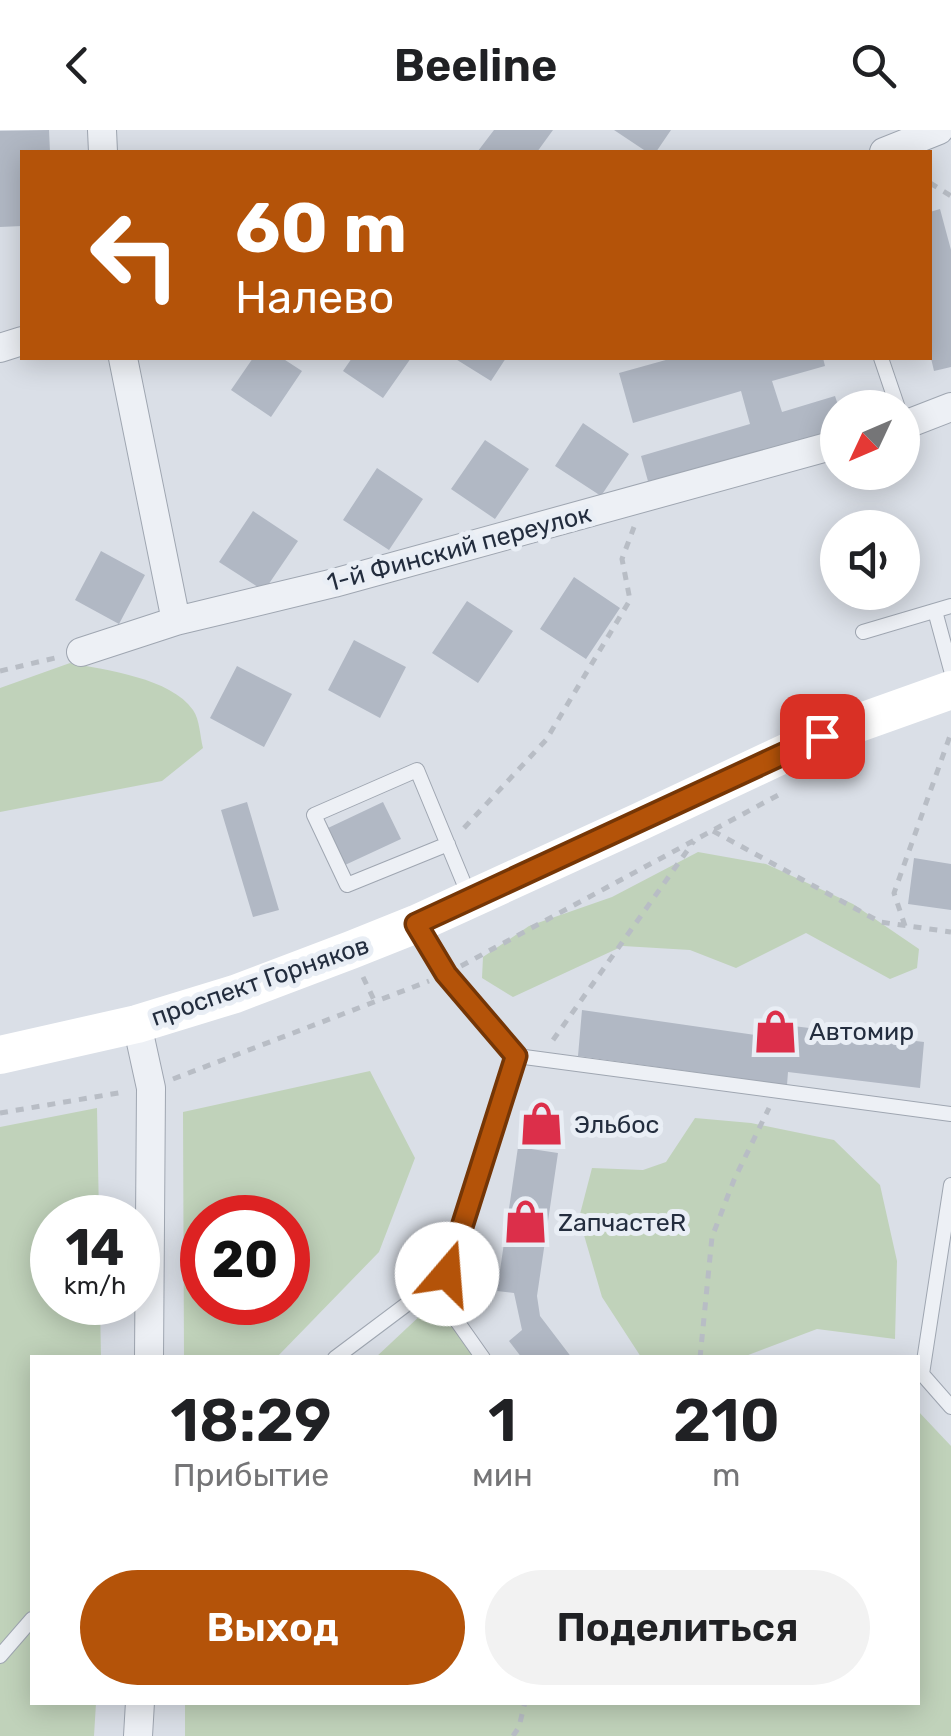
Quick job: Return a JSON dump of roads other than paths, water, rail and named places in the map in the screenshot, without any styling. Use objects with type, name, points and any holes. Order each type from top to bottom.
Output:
[{"type":"main road","name":"проспект Горняков","points":[[0,1054],[137,1024],[235,994],[416,924],[822,736],[951,690]]},
{"type":"street","points":[[889,150],[938,130]]},
{"type":"street","points":[[123,360],[176,621]]},
{"type":"street","points":[[920,415],[951,407]]},
{"type":"street","name":"1-й Финский переулок","points":[[81,652],[176,621],[334,582],[820,449]]},
{"type":"street","points":[[137,1024],[151,1088],[149,1355]]},
{"type":"street","points":[[138,1736],[140,1705]]},
{"type":"lane","points":[[882,360],[892,390]]},
{"type":"lane","points":[[863,632],[951,606]]},
{"type":"lane","points":[[935,610],[951,670]]},
{"type":"lane","points":[[448,844],[346,886],[314,815],[417,770],[448,844],[471,899]]},
{"type":"lane","points":[[416,924],[446,974],[516,1056],[951,1114]]},
{"type":"lane","points":[[480,1355],[440,1297],[516,1056]]},
{"type":"lane","points":[[951,1185],[920,1373],[951,1406]]},
{"type":"lane","points":[[339,1355],[447,1274]]},
{"type":"lane","points":[[0,1656],[30,1621]]},
{"type":"place","name":"Автомир","points":[[776,1031]]},
{"type":"place","name":"Эльбос","points":[[541,1124]]},
{"type":"place","name":"ZапчастеR","points":[[525,1222]]}]
